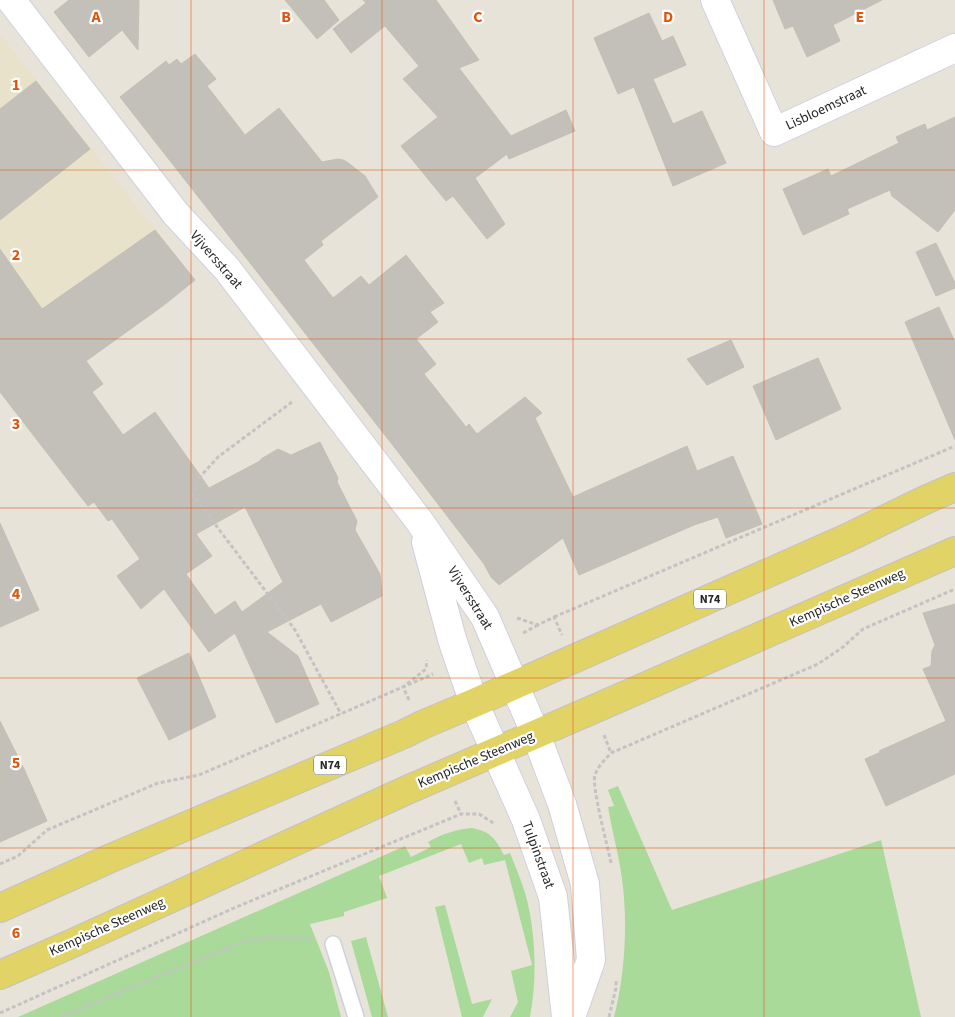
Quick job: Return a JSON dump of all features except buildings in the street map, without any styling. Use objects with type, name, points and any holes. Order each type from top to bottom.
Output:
[{"type":"main road","name":"N74","points":[[0,908],[111,858],[404,734],[572,660],[848,538],[955,487]]},
{"type":"main road","name":"Kempische Steenweg","points":[[0,975],[407,790],[955,551]]},
{"type":"street","name":"Vijversstraat","points":[[10,0],[176,214],[227,269],[420,522],[485,617],[536,734]]},
{"type":"street","name":"Lisbloemstraat","points":[[715,0],[774,132],[955,48]]},
{"type":"street","name":"Vijversstraat","points":[[420,522],[452,639],[474,703]]},
{"type":"street","name":"Tulpinstraat","points":[[474,703],[532,835],[553,897],[566,1017]]},
{"type":"street","points":[[536,734],[562,804],[585,884],[591,960],[571,1017]]},
{"type":"lane","points":[[333,944],[356,1017]]},
{"type":"path","points":[[315,384],[218,457],[199,478],[192,495],[295,630],[342,714]]},
{"type":"path","points":[[498,644],[554,617],[955,446]]},
{"type":"path","points":[[594,710],[611,753],[818,664],[843,647],[863,629],[955,589]]},
{"type":"path","points":[[513,617],[538,625]]},
{"type":"path","points":[[554,617],[572,660]]},
{"type":"path","points":[[403,688],[426,669],[427,660]]},
{"type":"path","points":[[0,864],[18,856],[47,830],[158,783],[199,775],[460,663]]},
{"type":"path","points":[[403,688],[422,725]]},
{"type":"path","points":[[444,774],[461,814]]},
{"type":"path","points":[[0,1013],[234,908],[461,814],[479,814],[499,827]]},
{"type":"path","points":[[60,1017],[240,943],[261,938],[285,936],[302,937],[333,944]]},
{"type":"shaded area","points":[[0,34],[196,281],[53,385],[0,391]]},
{"type":"green space","points":[[618,786],[672,910],[881,840],[921,1017],[614,1017],[623,966],[625,913],[621,870],[608,807],[614,806],[608,790]]},
{"type":"green space","points":[[472,828],[492,837],[504,855],[510,853],[525,894],[534,944],[534,988],[530,1017],[510,1017],[518,1002],[511,971],[532,965],[505,860],[484,865],[482,858],[469,863],[461,844],[379,876],[387,898],[344,912],[344,916],[310,924],[329,972],[341,1017],[18,1017],[405,846],[411,857],[431,847],[428,842],[455,831]]},
{"type":"green space","points":[[445,905],[472,1004],[492,999],[483,1017],[462,1017],[435,907]]},
{"type":"green space","points":[[366,937],[388,1017],[372,1017],[351,941]]}]
